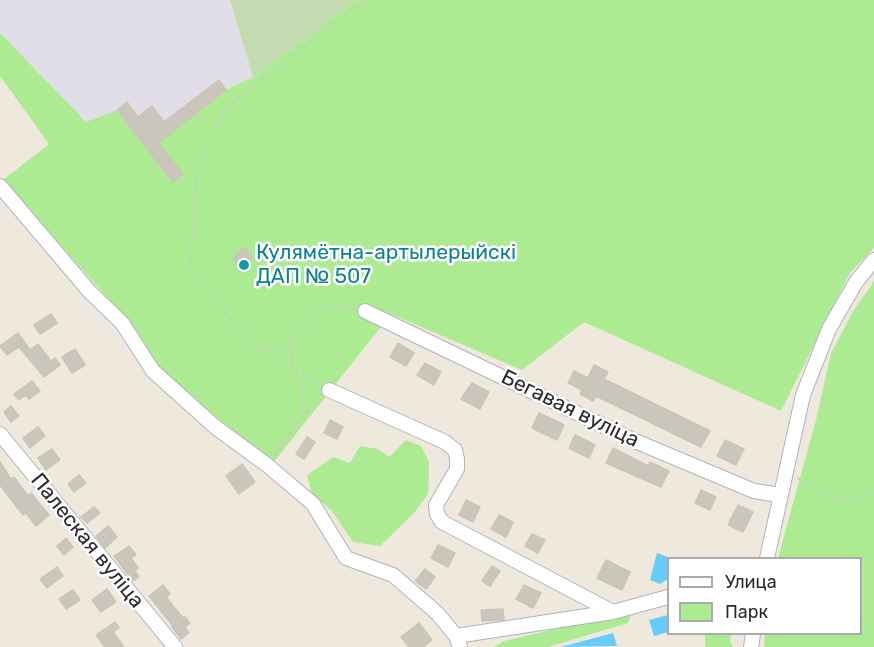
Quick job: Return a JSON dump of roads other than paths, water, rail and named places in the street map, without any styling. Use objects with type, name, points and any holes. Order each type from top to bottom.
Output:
[{"type":"street","points":[[0,186],[89,291],[122,323],[153,371],[214,426],[267,465],[313,504],[346,558],[393,575],[437,613],[458,641],[612,612],[667,598]]},
{"type":"street","points":[[767,557],[803,395],[829,329],[856,282],[874,260]]},
{"type":"street","name":"Бегавая вуліца","points":[[365,311],[634,441],[754,491],[780,495]]},
{"type":"street","points":[[328,390],[444,442],[455,450],[457,470],[436,505],[436,514],[442,522],[612,612]]},
{"type":"street","name":"Палеская вуліца","points":[[0,434],[175,647]]},
{"type":"water","points":[[657,553],[667,557],[667,580],[660,584],[650,580]]},
{"type":"water","points":[[667,615],[667,632],[654,636],[649,620]]},
{"type":"water","points":[[613,633],[617,646],[561,647]]},
{"type":"place","name":"Кулямётна-артылерыйскі ДАП № 507","points":[[244,265]]}]
